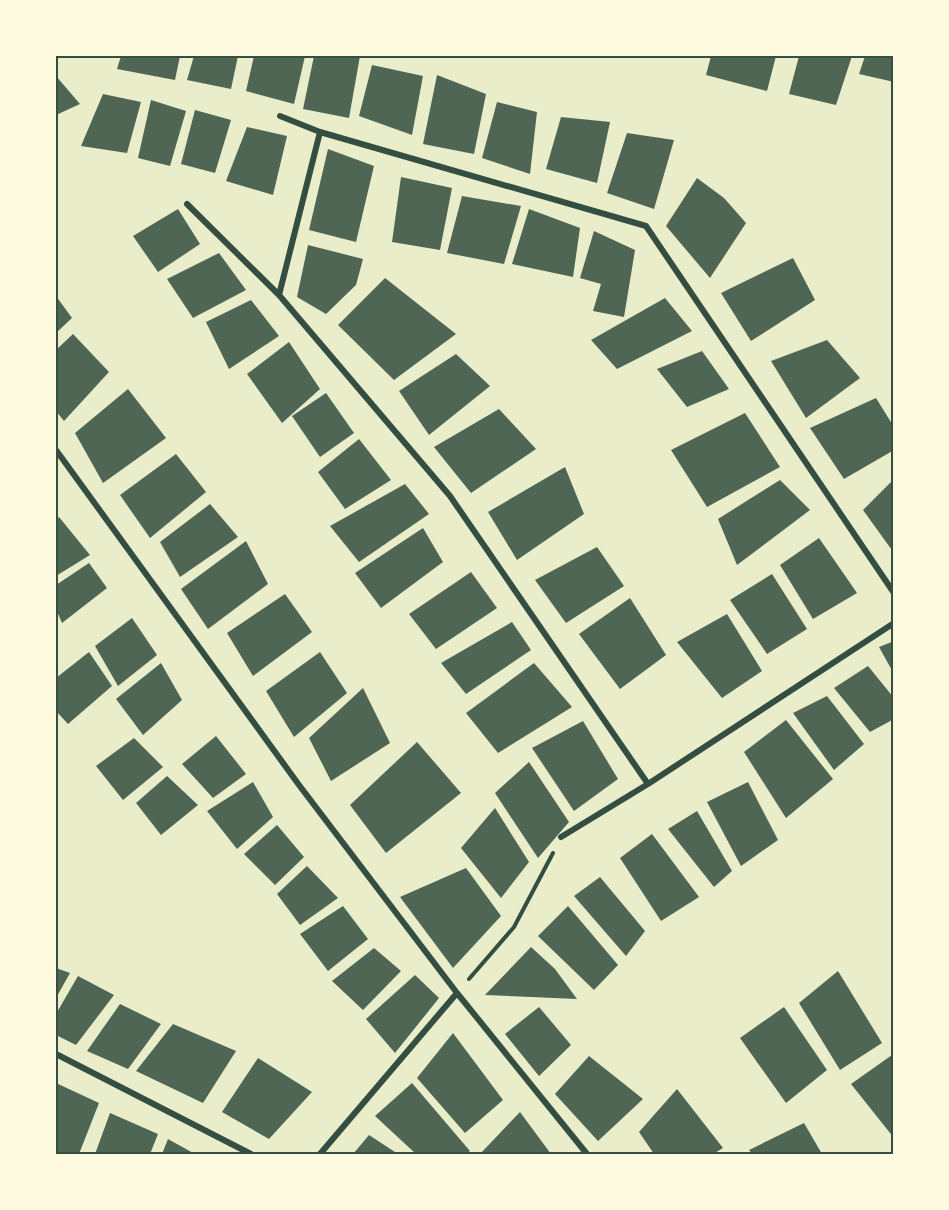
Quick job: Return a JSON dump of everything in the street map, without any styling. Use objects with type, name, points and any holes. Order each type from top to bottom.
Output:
[{"type":"street","points":[[280,116],[320,132],[646,226],[894,593]]},
{"type":"street","points":[[279,295],[320,132]]},
{"type":"street","points":[[187,204],[279,295],[450,496],[648,784]]},
{"type":"street","points":[[56,450],[299,785],[457,993],[588,1155]]},
{"type":"street","points":[[561,837],[648,784],[894,623]]},
{"type":"street","points":[[320,1155],[457,993]]},
{"type":"street","points":[[56,1054],[251,1155]]},
{"type":"path","points":[[457,993],[514,927],[561,837]]},
{"type":"building","points":[[121,56],[180,56],[175,80],[117,69]]},
{"type":"building","points":[[194,56],[238,56],[231,89],[187,80]]},
{"type":"building","points":[[254,56],[305,56],[294,104],[246,91]]},
{"type":"building","points":[[314,56],[360,56],[349,118],[303,109]]},
{"type":"building","points":[[711,56],[776,56],[767,91],[706,75]]},
{"type":"building","points":[[799,56],[852,56],[836,105],[789,94]]},
{"type":"building","points":[[865,56],[894,56],[894,82],[859,74]]},
{"type":"building","points":[[372,65],[423,76],[412,135],[359,116]]},
{"type":"building","points":[[437,75],[486,94],[474,154],[423,144]]},
{"type":"building","points":[[56,76],[80,104],[56,115]]},
{"type":"building","points":[[103,94],[141,102],[127,153],[81,146]]},
{"type":"building","points":[[151,100],[186,111],[170,166],[138,158]]},
{"type":"building","points":[[497,102],[537,112],[530,174],[482,158]]},
{"type":"building","points":[[195,110],[231,120],[215,173],[181,164]]},
{"type":"building","points":[[561,117],[610,122],[597,183],[546,169]]},
{"type":"building","points":[[247,127],[287,136],[273,195],[226,181]]},
{"type":"building","points":[[627,133],[674,140],[654,209],[607,193]]},
{"type":"building","points":[[328,149],[374,166],[356,242],[309,230]]},
{"type":"building","points":[[401,177],[452,188],[440,250],[392,242]]},
{"type":"building","points":[[697,178],[724,198],[746,223],[710,278],[666,226]]},
{"type":"building","points":[[462,196],[521,206],[504,264],[447,253]]},
{"type":"building","points":[[178,209],[200,244],[158,272],[133,236]]},
{"type":"building","points":[[529,209],[580,228],[573,277],[512,264]]},
{"type":"building","points":[[594,231],[635,250],[624,317],[593,311],[601,284],[580,278]]},
{"type":"building","points":[[308,245],[363,259],[356,285],[326,314],[297,297]]},
{"type":"building","points":[[219,253],[246,290],[193,318],[167,279]]},
{"type":"building","points":[[793,258],[815,300],[751,341],[721,293]]},
{"type":"building","points":[[385,278],[456,334],[394,380],[338,325]]},
{"type":"building","points":[[56,296],[72,318],[56,333]]},
{"type":"building","points":[[665,298],[692,331],[617,369],[591,340]]},
{"type":"building","points":[[251,300],[279,336],[229,369],[206,322]]},
{"type":"building","points":[[73,334],[109,372],[64,421],[56,411],[56,350]]},
{"type":"building","points":[[827,340],[860,378],[806,418],[771,361]]},
{"type":"building","points":[[289,342],[320,389],[282,423],[247,374]]},
{"type":"building","points":[[702,351],[729,389],[687,407],[657,369]]},
{"type":"building","points":[[456,354],[490,386],[429,435],[399,391]]},
{"type":"building","points":[[128,389],[166,438],[103,483],[75,433]]},
{"type":"building","points":[[326,393],[354,433],[320,457],[292,416]]},
{"type":"building","points":[[876,398],[894,427],[894,450],[844,479],[810,428]]},
{"type":"building","points":[[499,409],[536,449],[471,493],[434,447]]},
{"type":"building","points":[[745,413],[780,467],[707,507],[671,450]]},
{"type":"building","points":[[359,439],[391,480],[345,509],[318,472]]},
{"type":"building","points":[[176,454],[206,492],[150,538],[120,495]]},
{"type":"building","points":[[565,467],[584,514],[517,560],[488,512]]},
{"type":"building","points":[[894,479],[894,553],[863,510]]},
{"type":"building","points":[[780,480],[810,510],[737,565],[718,519]]},
{"type":"building","points":[[405,484],[429,514],[359,562],[330,526]]},
{"type":"building","points":[[210,504],[238,537],[180,577],[160,542]]},
{"type":"building","points":[[59,517],[90,555],[56,576],[56,519]]},
{"type":"building","points":[[423,528],[443,562],[381,608],[355,573]]},
{"type":"building","points":[[819,538],[857,593],[813,619],[780,565]]},
{"type":"building","points":[[246,541],[268,584],[208,629],[181,589]]},
{"type":"building","points":[[597,547],[624,586],[566,623],[535,580]]},
{"type":"building","points":[[89,563],[107,588],[62,623],[56,609],[56,585]]},
{"type":"building","points":[[471,572],[497,608],[436,649],[409,614]]},
{"type":"building","points":[[772,574],[807,629],[767,654],[730,600]]},
{"type":"building","points":[[285,594],[312,632],[253,676],[227,633]]},
{"type":"building","points":[[630,598],[666,655],[620,689],[579,634]]},
{"type":"building","points":[[727,614],[762,671],[722,698],[677,642]]},
{"type":"building","points":[[132,618],[157,655],[118,686],[95,646]]},
{"type":"building","points":[[512,622],[531,650],[466,694],[441,663]]},
{"type":"building","points":[[894,641],[894,674],[879,647]]},
{"type":"building","points":[[89,652],[112,686],[68,724],[56,711],[56,678]]},
{"type":"building","points":[[320,652],[347,693],[294,737],[266,691]]},
{"type":"building","points":[[161,663],[182,700],[143,735],[116,699]]},
{"type":"building","points":[[534,663],[572,707],[498,753],[466,713]]},
{"type":"building","points":[[868,666],[894,698],[894,719],[870,732],[834,688]]},
{"type":"building","points":[[363,688],[390,743],[331,781],[309,738]]},
{"type":"building","points":[[827,696],[864,744],[834,770],[793,713]]},
{"type":"building","points":[[786,720],[833,779],[786,818],[744,752]]},
{"type":"building","points":[[583,721],[618,779],[574,811],[532,748]]},
{"type":"building","points":[[216,736],[246,774],[213,798],[182,764]]},
{"type":"building","points":[[134,738],[163,767],[123,800],[96,766]]},
{"type":"building","points":[[417,742],[461,793],[386,853],[350,805]]},
{"type":"building","points":[[529,762],[569,822],[538,858],[495,793]]},
{"type":"building","points":[[167,776],[198,805],[161,835],[136,803]]},
{"type":"building","points":[[253,782],[273,817],[237,849],[207,811]]},
{"type":"building","points":[[748,782],[778,840],[741,866],[707,802]]},
{"type":"building","points":[[495,808],[529,862],[501,898],[461,848]]},
{"type":"building","points":[[697,811],[732,871],[714,887],[668,829]]},
{"type":"building","points":[[277,825],[304,857],[275,885],[244,854]]},
{"type":"building","points":[[652,834],[699,897],[661,921],[620,858]]},
{"type":"building","points":[[307,866],[338,898],[300,925],[277,894]]},
{"type":"building","points":[[466,868],[501,916],[453,968],[400,897]]},
{"type":"building","points":[[600,877],[645,931],[626,956],[574,896]]},
{"type":"building","points":[[343,906],[368,939],[328,971],[300,934]]},
{"type":"building","points":[[568,906],[618,965],[594,990],[538,936]]},
{"type":"building","points":[[531,947],[555,969],[577,999],[485,995]]},
{"type":"building","points":[[374,948],[401,971],[363,1010],[332,981]]},
{"type":"building","points":[[56,968],[70,973],[56,998]]},
{"type":"building","points":[[838,971],[882,1043],[840,1070],[799,1003]]},
{"type":"building","points":[[415,975],[439,998],[395,1053],[366,1019]]},
{"type":"building","points":[[78,976],[114,995],[76,1045],[56,1035],[56,1014]]},
{"type":"building","points":[[120,1004],[161,1024],[128,1069],[87,1051]]},
{"type":"building","points":[[539,1007],[571,1045],[539,1076],[505,1034]]},
{"type":"building","points":[[784,1007],[827,1070],[786,1103],[740,1038]]},
{"type":"building","points":[[173,1024],[236,1051],[203,1103],[136,1071]]},
{"type":"building","points":[[453,1033],[503,1100],[465,1133],[417,1078]]},
{"type":"building","points":[[892,1055],[894,1056],[894,1138],[851,1084]]},
{"type":"building","points":[[589,1056],[643,1099],[598,1141],[555,1094]]},
{"type":"building","points":[[258,1058],[312,1092],[269,1139],[222,1112]]},
{"type":"building","points":[[56,1083],[99,1103],[79,1154],[56,1154]]},
{"type":"building","points":[[412,1083],[470,1151],[466,1154],[416,1154],[375,1116]]},
{"type":"building","points":[[677,1089],[723,1148],[713,1154],[654,1154],[639,1132]]},
{"type":"building","points":[[520,1112],[551,1154],[480,1154]]},
{"type":"building","points":[[110,1113],[158,1134],[150,1154],[95,1154]]},
{"type":"building","points":[[804,1123],[822,1154],[752,1154],[749,1150]]},
{"type":"building","points":[[369,1135],[398,1154],[353,1154]]},
{"type":"building","points":[[168,1139],[195,1154],[162,1154]]}]
